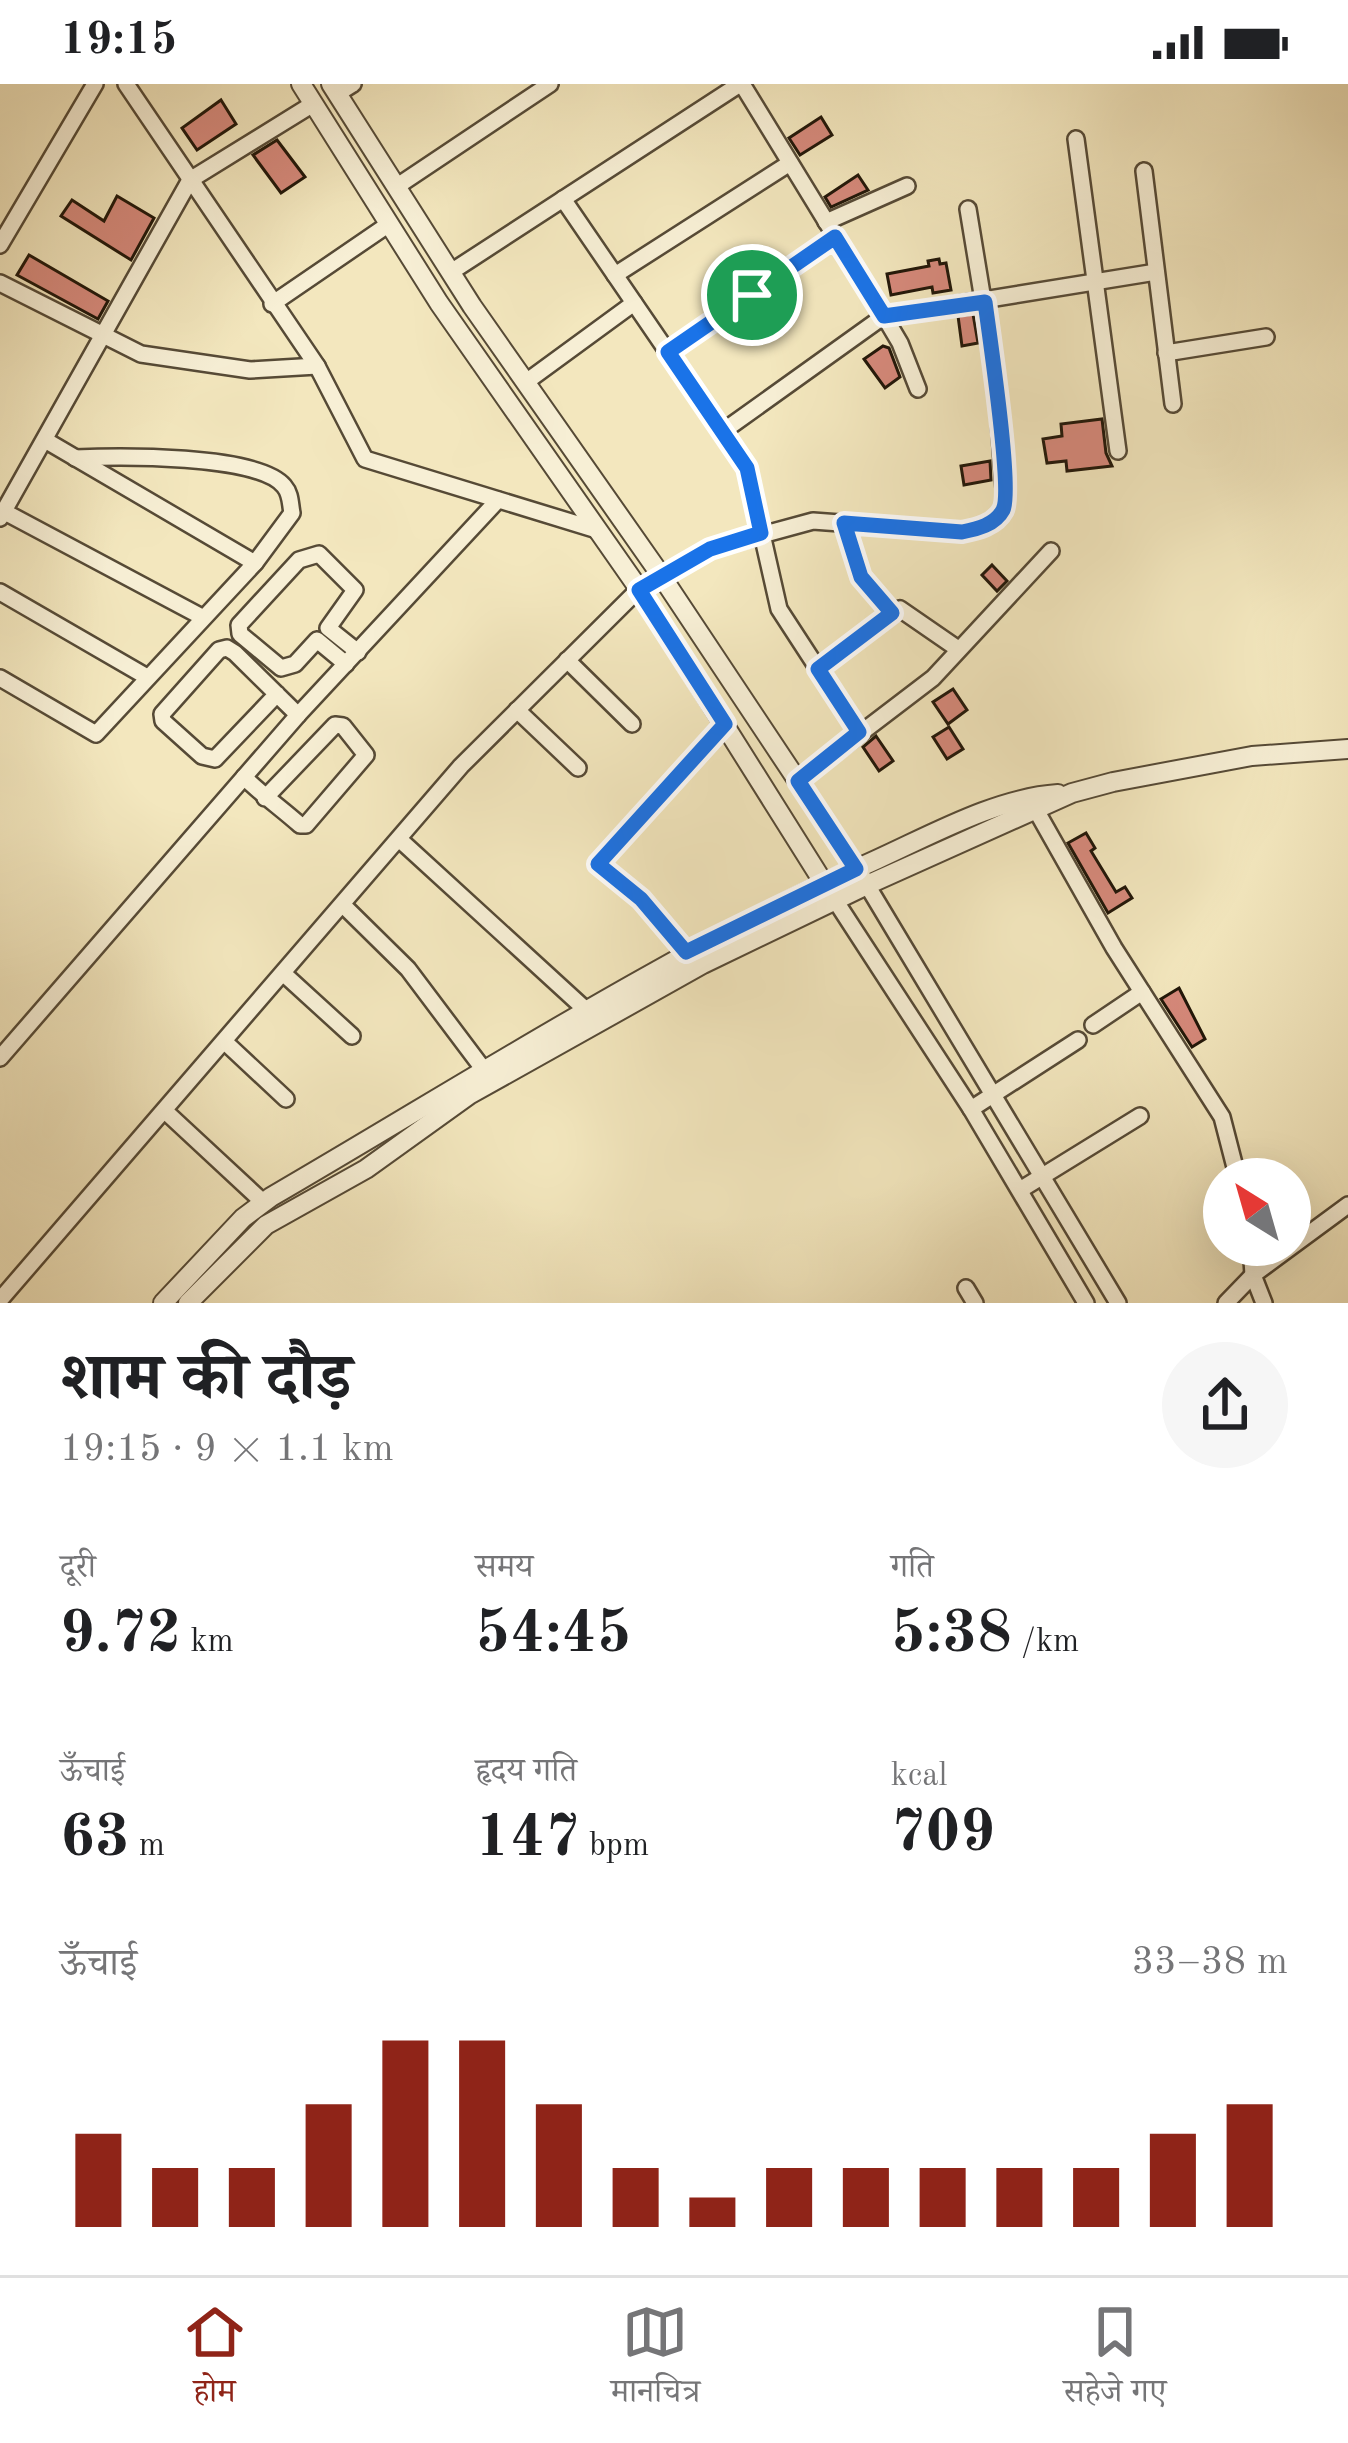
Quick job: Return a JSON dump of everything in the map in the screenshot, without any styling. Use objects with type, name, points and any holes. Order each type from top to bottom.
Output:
[{"type":"street","points":[[0,245],[95,84]]},
{"type":"street","points":[[126,84],[316,366],[365,459],[597,530]]},
{"type":"street","points":[[301,84],[439,303],[639,590],[971,1109],[1086,1303]]},
{"type":"street","points":[[396,187],[550,84]]},
{"type":"street","points":[[451,272],[741,84],[900,343],[918,389]]},
{"type":"street","points":[[340,87],[451,272],[862,877],[1118,1303]]},
{"type":"street","points":[[202,617],[2,515],[190,180],[314,104]]},
{"type":"street","points":[[1076,139],[1118,451]]},
{"type":"street","points":[[615,274],[790,164]]},
{"type":"street","points":[[1144,171],[1173,404]]},
{"type":"street","points":[[668,352],[831,230],[907,186]]},
{"type":"street","points":[[563,199],[747,468],[779,609],[859,732]]},
{"type":"street","points":[[0,1300],[460,766],[639,590],[710,549],[813,521],[962,532],[978,529],[1002,512],[996,379],[968,209]]},
{"type":"street","points":[[272,304],[389,224]]},
{"type":"street","points":[[722,432],[884,316],[1156,272]]},
{"type":"street","points":[[0,284],[141,353],[250,370],[316,366]]},
{"type":"street","points":[[526,382],[634,303]]},
{"type":"street","points":[[1166,353],[1266,337]]},
{"type":"street","points":[[45,440],[255,563]]},
{"type":"street","points":[[0,678],[95,734],[255,563],[292,513],[290,495],[282,483],[265,474],[176,459],[75,458]]},
{"type":"street","points":[[0,1058],[298,715],[498,500]]},
{"type":"street","points":[[844,523],[861,577],[892,613]]},
{"type":"street","points":[[766,792],[933,678],[1051,551]]},
{"type":"street","points":[[315,553],[355,590],[322,634],[296,664],[281,668],[240,634],[239,626],[299,560],[315,553]]},
{"type":"street","points":[[0,592],[147,677]]},
{"type":"street","points":[[818,669],[892,613],[908,611],[958,650]]},
{"type":"street","points":[[322,634],[352,658]]},
{"type":"street","points":[[277,694],[215,759],[202,756],[163,721],[162,714],[219,650],[227,648],[235,653],[277,694],[298,715]]},
{"type":"street","points":[[567,660],[632,724]]},
{"type":"street","points":[[517,710],[578,768]]},
{"type":"street","points":[[686,952],[641,899],[598,864],[725,724]]},
{"type":"street","points":[[244,777],[265,798],[306,825],[367,755],[343,726],[334,725],[265,798]]},
{"type":"street","points":[[164,1303],[263,1202],[686,952],[862,877],[952,826],[1113,782],[1252,756],[1348,749]]},
{"type":"street","points":[[1036,806],[1142,992],[1222,1118],[1232,1158]]},
{"type":"street","points":[[399,838],[586,1010]]},
{"type":"street","points":[[188,1303],[266,1225],[366,1168],[470,1095],[830,892]]},
{"type":"street","points":[[344,905],[408,969],[484,1070]]},
{"type":"street","points":[[284,974],[352,1036]]},
{"type":"street","points":[[1093,1025],[1142,992]]},
{"type":"street","points":[[971,1109],[1078,1040]]},
{"type":"street","points":[[224,1042],[286,1099]]},
{"type":"street","points":[[165,1111],[263,1202]]},
{"type":"street","points":[[1019,1190],[1140,1116]]},
{"type":"street","points":[[1226,1303],[1253,1275],[1348,1204]]},
{"type":"street","points":[[1252,1266],[1264,1303]]},
{"type":"building","points":[[221,100],[236,124],[197,150],[182,128]]},
{"type":"building","points":[[821,117],[832,135],[800,155],[789,138]]},
{"type":"building","points":[[277,140],[305,177],[281,193],[253,155]]},
{"type":"building","points":[[858,175],[868,190],[831,207],[825,197]]},
{"type":"building","points":[[117,196],[154,218],[131,260],[61,216],[72,200],[104,221]]},
{"type":"building","points":[[29,255],[108,301],[98,319],[17,275]]},
{"type":"building","points":[[939,259],[940,264],[946,263],[951,290],[933,293],[932,287],[891,295],[887,274],[929,266],[928,261]]},
{"type":"building","points":[[973,314],[978,343],[962,346],[958,316]]},
{"type":"building","points":[[883,346],[889,348],[900,377],[885,388],[864,359]]},
{"type":"building","points":[[1102,419],[1112,466],[1067,471],[1066,461],[1047,463],[1043,439],[1062,436],[1061,424]]},
{"type":"building","points":[[990,461],[991,480],[964,485],[961,466]]},
{"type":"building","points":[[992,565],[1007,581],[997,591],[982,575]]},
{"type":"building","points":[[953,689],[967,710],[948,724],[933,702]]},
{"type":"building","points":[[949,727],[963,749],[947,759],[933,737]]},
{"type":"building","points":[[876,736],[893,761],[879,771],[863,747]]},
{"type":"building","points":[[1086,833],[1095,848],[1091,851],[1116,892],[1125,887],[1132,898],[1108,913],[1068,843]]},
{"type":"building","points":[[1179,988],[1205,1039],[1192,1047],[1161,999]]},
{"type":"route","points":[[835,237],[884,316],[985,302],[1005,502],[994,520],[962,532],[844,523],[861,577],[892,613],[818,669],[859,732],[798,781],[856,869],[686,952],[641,899],[598,864],[725,724],[639,590],[710,549],[761,533],[747,468],[668,352],[752,295],[835,237]]}]
